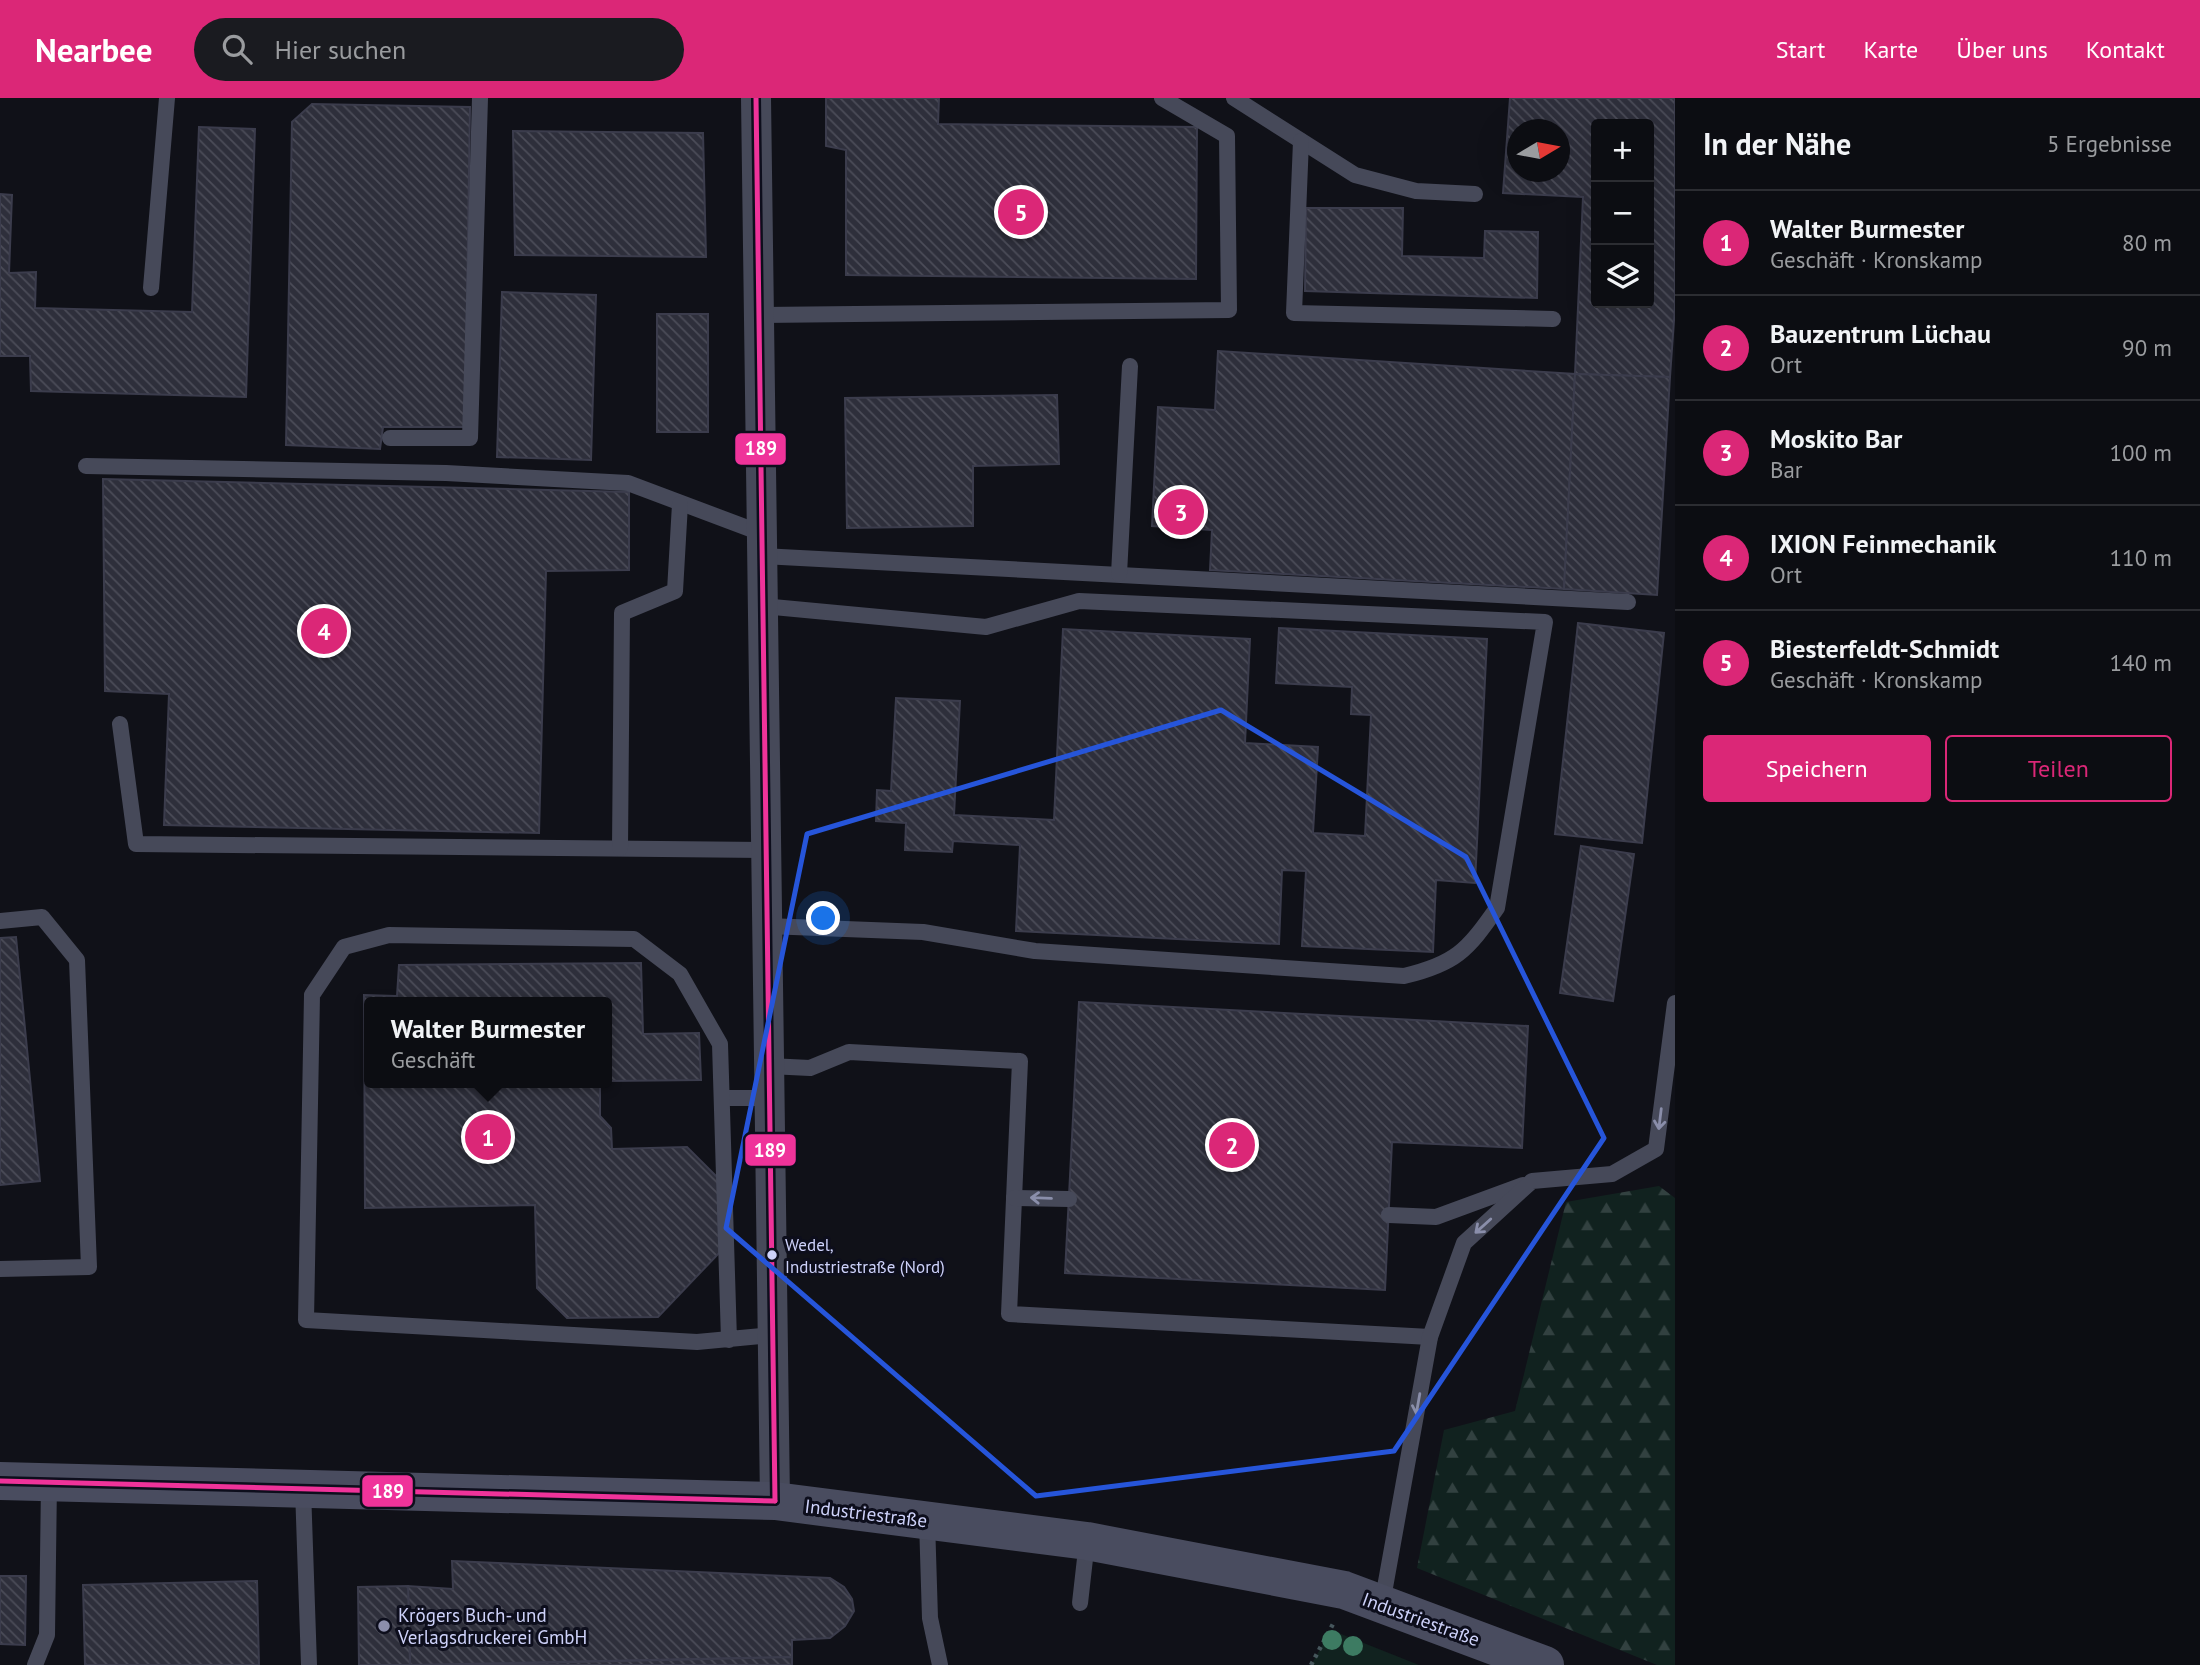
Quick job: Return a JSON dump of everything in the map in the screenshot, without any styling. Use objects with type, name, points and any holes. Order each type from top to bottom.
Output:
[{"type":"street","points":[[756,98],[775,1502]]},
{"type":"street","name":"Industriestraße","points":[[0,1481],[775,1502],[1087,1542],[1344,1590],[1545,1665]]},
{"type":"lane","points":[[151,288],[167,98]]},
{"type":"lane","points":[[390,438],[470,438],[480,98]]},
{"type":"lane","points":[[758,315],[1229,310],[1227,136],[1161,98]]},
{"type":"lane","points":[[1234,98],[1355,176],[1416,191],[1475,194]]},
{"type":"lane","points":[[1301,141],[1294,313],[1553,319]]},
{"type":"lane","points":[[1119,574],[1130,366]]},
{"type":"lane","points":[[86,466],[446,473],[628,483],[680,504],[762,544],[1119,574],[1628,602]]},
{"type":"lane","points":[[620,848],[622,613],[675,591],[680,504]]},
{"type":"lane","points":[[762,606],[986,627],[1079,601],[1545,622],[1497,908],[1471,946],[1437,968],[1404,976],[1035,951],[923,932],[767,926]]},
{"type":"lane","points":[[120,724],[136,844],[766,850]]},
{"type":"lane","points":[[0,921],[42,917],[77,960],[89,1267],[0,1269]]},
{"type":"lane","points":[[729,1340],[720,1044],[681,974],[634,939],[389,934],[344,947],[312,995],[306,1320],[697,1342],[729,1340],[772,1335]]},
{"type":"lane","points":[[1389,1215],[1436,1217],[1532,1181],[1612,1174],[1656,1149],[1675,1003]]},
{"type":"lane","points":[[769,1066],[810,1068],[849,1052],[1020,1061],[1009,1314],[1430,1337]]},
{"type":"lane","points":[[723,1098],[769,1098]]},
{"type":"lane","points":[[1382,1604],[1430,1337],[1464,1243],[1532,1181]]},
{"type":"lane","points":[[1014,1198],[1069,1199]]},
{"type":"lane","points":[[35,1665],[47,1635],[48,1482]]},
{"type":"lane","points":[[303,1488],[309,1665]]},
{"type":"lane","points":[[927,1521],[930,1618],[940,1665]]},
{"type":"lane","points":[[1080,1603],[1087,1542]]},
{"type":"path","points":[[1311,1665],[1331,1630],[1344,1590]]},
{"type":"highlighted area","points":[[1221,710],[1466,857],[1604,1138],[1394,1451],[1036,1496],[726,1228],[807,834]]},
{"type":"green space","points":[[1659,1186],[1675,1198],[1675,1665],[1657,1665],[1417,1568],[1444,1430],[1515,1411],[1566,1202]]},
{"type":"green space","points":[[1331,1630],[1419,1665],[1311,1665]]},
{"type":"building","points":[[826,98],[939,98],[938,124],[1197,127],[1196,279],[846,275],[846,150],[826,146]]},
{"type":"building","points":[[1510,98],[1675,98],[1675,306],[1670,377],[1575,374],[1583,197],[1503,193],[1507,139],[1507,182],[1570,182],[1570,119],[1508,119]]},
{"type":"building","points":[[312,104],[470,107],[465,427],[383,427],[380,449],[286,445],[292,122]]},
{"type":"building","points":[[199,127],[255,129],[246,397],[31,391],[30,356],[0,356],[0,194],[12,195],[9,273],[36,272],[35,308],[192,312]]},
{"type":"building","points":[[513,131],[703,133],[706,257],[515,255]]},
{"type":"building","points":[[1306,208],[1403,208],[1402,256],[1484,258],[1485,231],[1538,232],[1537,298],[1305,291]]},
{"type":"building","points":[[502,292],[596,295],[591,460],[497,457]]},
{"type":"building","points":[[657,314],[708,314],[708,432],[657,432]]},
{"type":"building","points":[[1218,351],[1575,374],[1564,589],[1210,570],[1212,530],[1152,526],[1158,407],[1215,410]]},
{"type":"building","points":[[1575,374],[1670,377],[1657,595],[1564,589]]},
{"type":"building","points":[[1057,395],[1059,464],[973,466],[973,526],[847,528],[845,398]]},
{"type":"building","points":[[103,479],[629,492],[629,570],[546,571],[539,833],[164,825],[169,694],[105,691]]},
{"type":"building","points":[[1578,623],[1664,633],[1642,843],[1555,834]]},
{"type":"building","points":[[1279,628],[1487,639],[1475,883],[1436,880],[1433,952],[1302,946],[1306,871],[1282,870],[1279,944],[1016,931],[1020,845],[953,841],[952,852],[905,850],[906,823],[876,821],[877,790],[891,791],[896,698],[960,701],[954,815],[1054,820],[1063,629],[1250,639],[1245,743],[1318,747],[1313,833],[1365,836],[1371,715],[1351,714],[1352,687],[1276,683]]},
{"type":"building","points":[[1581,846],[1634,854],[1613,1001],[1560,993]]},
{"type":"building","points":[[16,937],[40,1181],[0,1185],[0,938]]},
{"type":"building","points":[[641,963],[643,1034],[699,1033],[701,1080],[612,1081],[612,997],[364,997],[397,996],[399,965]]},
{"type":"building","points":[[1079,1002],[1528,1026],[1522,1148],[1392,1142],[1385,1290],[1065,1273]]},
{"type":"building","points":[[364,1088],[600,1088],[600,1116],[611,1128],[612,1149],[687,1147],[718,1178],[719,1253],[658,1317],[567,1318],[537,1288],[535,1205],[365,1208]]},
{"type":"building","points":[[452,1561],[830,1578],[844,1587],[852,1599],[854,1611],[845,1626],[830,1638],[792,1640],[792,1657],[410,1665],[408,1586],[453,1589]]},
{"type":"building","points":[[0,1576],[26,1576],[25,1645],[0,1644]]},
{"type":"building","points":[[257,1581],[259,1665],[85,1665],[83,1585]]},
{"type":"building","name":"Krögers Buch- und Verlagsdruckerei GmbH","points":[[408,1586],[410,1665],[359,1665],[358,1587]]},
{"type":"building","name":"Krögers Buch- und Verlagsdruckerei GmbH","points":[[792,1657],[792,1665],[448,1665]]},
{"type":"transit line","name":"189","points":[[756,98],[775,1501]]},
{"type":"transit line","name":"189","points":[[0,1481],[775,1501]]},
{"type":"place","name":"Biesterfeldt-Schmidt","points":[[1021,212]]},
{"type":"place","name":"Moskito Bar","points":[[1181,512]]},
{"type":"place","name":"IXION Feinmechanik","points":[[324,631]]},
{"type":"place","name":"Walter Burmester","points":[[488,1137]]},
{"type":"place","name":"Bauzentrum Lüchau","points":[[1232,1145]]},
{"type":"place","name":"Wedel, Industriestraße (Nord)","points":[[772,1255]]},
{"type":"place","name":"Krögers Buch- und Verlagsdruckerei GmbH","points":[[384,1626]]}]
